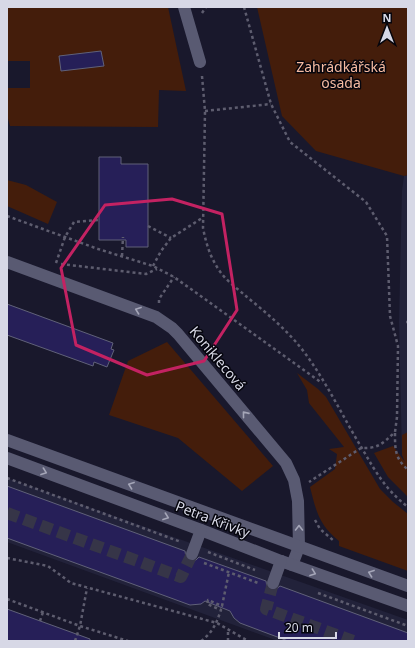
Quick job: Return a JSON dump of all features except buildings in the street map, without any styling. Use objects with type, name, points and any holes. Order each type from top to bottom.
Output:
[{"type":"street","points":[[184,7],[200,62]]},
{"type":"street","name":"Koniklecová","points":[[7,262],[156,317],[172,328],[286,463],[294,480],[298,501],[299,547],[268,584]]},
{"type":"street","name":"Petra Křivky","points":[[7,440],[408,586]]},
{"type":"street","name":"Petra Křivky","points":[[7,458],[286,563],[408,606]]},
{"type":"street","points":[[192,554],[201,530]]},
{"type":"path","points":[[244,7],[271,104],[290,142],[366,202],[387,236],[390,316],[398,346],[395,445],[398,460],[408,470]]},
{"type":"path","points":[[200,62],[206,111],[203,228],[206,244],[212,258],[219,271],[278,322],[292,338],[314,366],[361,448],[385,486],[408,506]]},
{"type":"path","points":[[206,111],[271,104]]},
{"type":"path","points":[[7,216],[65,237],[154,266],[157,269],[174,276],[324,384]]},
{"type":"path","points":[[154,266],[160,251],[171,238],[203,218]]},
{"type":"path","points":[[56,264],[65,237],[74,222],[99,220]]},
{"type":"path","points":[[148,226],[171,238]]},
{"type":"path","points":[[122,256],[123,237]]},
{"type":"path","points":[[50,263],[146,274],[157,269]]},
{"type":"path","points":[[160,306],[159,299],[174,276]]},
{"type":"path","points":[[306,484],[361,448],[379,446],[395,432]]},
{"type":"path","points":[[7,558],[48,566],[71,583],[87,588],[217,623],[248,641]]},
{"type":"path","points":[[203,563],[268,584]]},
{"type":"path","points":[[201,641],[209,635],[217,623],[221,610],[206,604],[208,600],[222,606],[229,572]]},
{"type":"path","points":[[75,641],[80,626],[87,588]]},
{"type":"path","points":[[7,599],[80,626],[128,641]]},
{"type":"path","points":[[40,621],[43,612]]},
{"type":"path","points":[[228,629],[228,641]]},
{"type":"highlighted area","points":[[172,199],[222,214],[237,310],[204,361],[147,375],[76,345],[61,268],[105,205]]},
{"type":"shaded area","points":[[408,175],[408,465],[402,455],[399,322],[402,191],[404,176]]},
{"type":"shaded area","points":[[7,478],[408,620],[408,641],[278,641],[7,542]]},
{"type":"green space","points":[[7,7],[168,7],[186,91],[159,90],[158,127],[10,126],[7,115],[7,88],[30,88],[30,61],[7,61]]},
{"type":"green space","name":"Zahrádkářská osada","points":[[257,7],[408,7],[408,175],[404,176],[316,151],[282,116]]},
{"type":"green space","points":[[7,180],[26,185],[57,202],[48,224],[7,206]]},
{"type":"green space","points":[[167,342],[273,466],[242,491],[178,438],[109,415],[128,361]]},
{"type":"green space","points":[[297,373],[326,397],[380,489],[408,514],[408,571],[339,546],[339,541],[327,529],[319,517],[310,487],[335,469],[337,454],[329,449],[344,447],[309,403],[307,390]]},
{"type":"green space","points":[[408,432],[408,497],[388,477],[374,453],[393,446],[405,462],[402,455],[402,435]]},
{"type":"tunnel","points":[[7,513],[181,577],[192,554]]},
{"type":"tunnel","points":[[273,583],[266,609],[353,641]]}]
